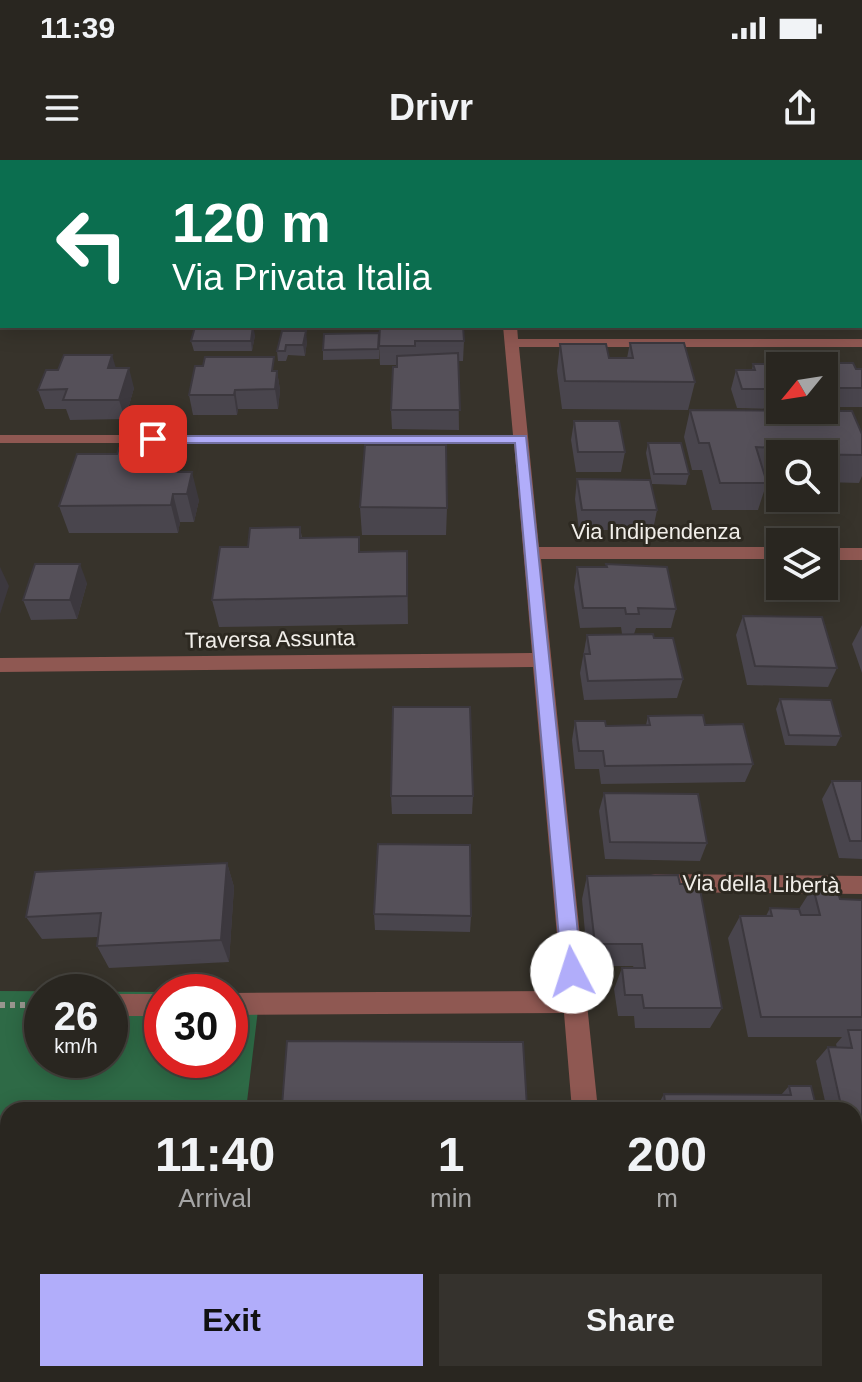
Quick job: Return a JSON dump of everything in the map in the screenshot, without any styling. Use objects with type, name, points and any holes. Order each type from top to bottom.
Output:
[{"type":"street","points":[[584,1102],[575,1002],[571,882],[541,660],[511,334],[862,343]]},
{"type":"street","points":[[0,439],[521,439]]},
{"type":"street","name":"Via Indipendenza","points":[[532,553],[766,553]]},
{"type":"street","points":[[838,554],[862,554]]},
{"type":"street","name":"Traversa Assunta","points":[[0,665],[541,660]]},
{"type":"street","name":"Via della Libertà","points":[[626,883],[862,885]]},
{"type":"street","points":[[248,1004],[575,1002]]},
{"type":"path","points":[[0,1005],[24,1005]]},
{"type":"green space","points":[[0,991],[24,991],[24,1078],[128,1078],[128,992],[144,992],[144,1078],[248,1078],[248,993],[260,993],[247,1102],[0,1102]]},
{"type":"building","points":[[195,328],[253,328],[251,341],[191,341]]},
{"type":"building","points":[[380,328],[463,328],[464,341],[415,341],[415,346],[379,346]]},
{"type":"building","points":[[282,331],[306,331],[303,345],[286,345],[285,351],[277,351]]},
{"type":"building","points":[[379,333],[378,349],[323,350],[324,334]]},
{"type":"building","points":[[630,343],[684,343],[695,382],[565,381],[560,344],[606,344],[609,358],[633,358]]},
{"type":"building","points":[[458,353],[460,410],[391,410],[393,367],[397,367],[397,356]]},
{"type":"building","points":[[64,355],[112,355],[108,368],[129,368],[119,400],[63,400],[67,389],[38,390],[46,370],[58,370]]},
{"type":"building","points":[[205,357],[274,357],[272,371],[277,371],[275,389],[235,390],[234,395],[189,395],[195,366],[203,366]]},
{"type":"building","points":[[838,363],[853,363],[856,369],[862,369],[862,388],[838,388]]},
{"type":"building","points":[[753,364],[766,364],[766,389],[742,389],[736,370],[755,370]]},
{"type":"building","points":[[690,410],[766,410],[766,424],[838,424],[838,411],[852,411],[862,434],[862,455],[838,455],[838,440],[766,440],[766,448],[756,447],[766,483],[720,483],[709,443],[699,443]]},
{"type":"building","points":[[574,421],[619,421],[625,452],[578,452]]},
{"type":"building","points":[[648,443],[681,443],[689,474],[654,474]]},
{"type":"building","points":[[365,445],[446,445],[447,508],[360,507]]},
{"type":"building","points":[[119,448],[152,448],[149,456],[171,456],[168,468],[192,472],[187,494],[173,494],[171,505],[59,506],[77,454],[117,454]]},
{"type":"building","points":[[577,479],[650,480],[657,510],[582,510]]},
{"type":"building","points":[[300,527],[300,538],[359,537],[359,552],[407,551],[407,596],[212,600],[220,547],[248,547],[250,528]]},
{"type":"building","points":[[35,564],[80,564],[70,600],[23,600]]},
{"type":"building","points":[[606,564],[667,567],[676,609],[638,608],[639,614],[626,614],[625,608],[583,608],[577,567],[607,567]]},
{"type":"building","points":[[743,616],[822,617],[837,668],[755,666]]},
{"type":"building","points":[[653,634],[654,638],[673,638],[683,679],[588,681],[584,654],[590,654],[587,635]]},
{"type":"building","points":[[780,699],[831,700],[841,736],[789,735]]},
{"type":"building","points":[[393,707],[470,707],[473,796],[391,796]]},
{"type":"building","points":[[703,715],[705,725],[743,724],[753,764],[605,766],[603,751],[579,751],[575,721],[605,721],[606,726],[650,725],[648,716]]},
{"type":"building","points":[[832,781],[862,781],[862,841],[850,841]]},
{"type":"building","points":[[604,793],[698,794],[707,843],[610,842]]},
{"type":"building","points":[[378,844],[470,845],[471,916],[374,914]]},
{"type":"building","points":[[227,863],[221,940],[97,946],[101,913],[26,917],[35,872]]},
{"type":"building","points":[[678,875],[680,884],[699,884],[722,1008],[644,1008],[642,995],[625,995],[622,968],[645,968],[642,944],[595,944],[587,876]]},
{"type":"building","points":[[813,887],[836,888],[840,899],[862,900],[862,1017],[761,1017],[740,916],[772,916],[770,908],[799,909],[801,915],[820,915]]},
{"type":"building","points":[[848,1030],[862,1030],[862,1102],[840,1102],[828,1047],[852,1048]]},
{"type":"building","points":[[287,1041],[523,1042],[527,1102],[282,1102]]},
{"type":"building","points":[[789,1086],[811,1086],[815,1102],[665,1102],[664,1094],[791,1095]]},
{"type":"route","points":[[153,439],[521,439],[572,972]]}]
